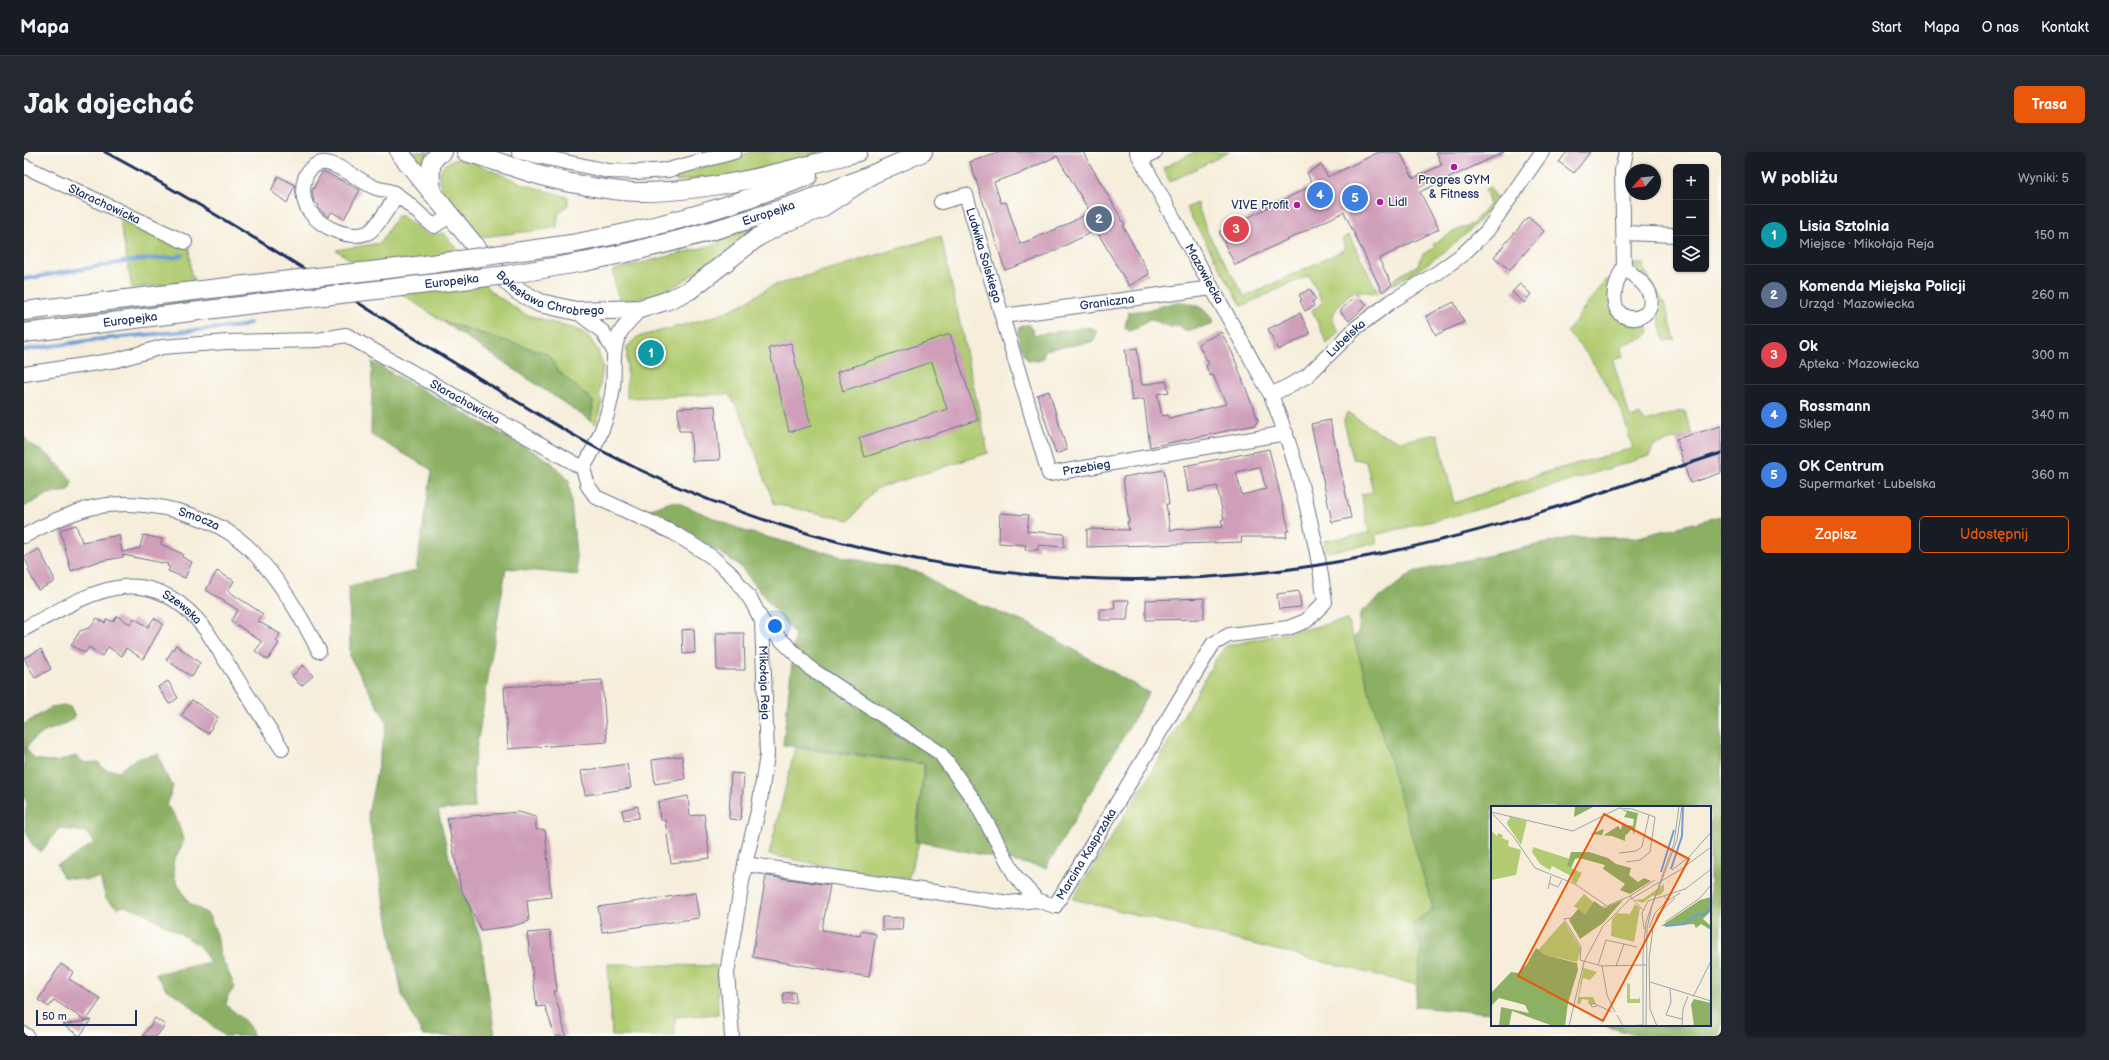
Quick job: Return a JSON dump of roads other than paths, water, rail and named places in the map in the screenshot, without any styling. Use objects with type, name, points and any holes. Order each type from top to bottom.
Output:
[{"type":"main road","name":"Bolesława Chrobrego","points":[[399,152],[494,269],[518,291],[540,303],[576,311],[640,310],[666,301],[690,290],[758,237],[784,223],[820,209],[869,177]]},
{"type":"main road","points":[[432,193],[430,169],[432,163],[443,152]]},
{"type":"main road","points":[[466,152],[488,156],[542,177],[583,185],[640,192],[682,189],[754,179],[859,152]]},
{"type":"main road","name":"Europejka","points":[[24,311],[432,264],[571,244],[636,230],[724,207],[775,189],[859,152]]},
{"type":"main road","points":[[869,177],[922,152]]},
{"type":"main road","name":"Europejka","points":[[24,333],[263,303],[506,275],[584,262],[650,248],[729,226],[869,177]]},
{"type":"street","points":[[519,152],[608,171],[638,172],[668,170],[734,152]]},
{"type":"street","points":[[1139,156],[1155,152]]},
{"type":"street","name":"Lubelska","points":[[1271,395],[1307,376],[1357,327],[1392,301],[1437,273],[1463,254],[1487,231],[1542,152]]},
{"type":"street","points":[[1616,152],[1622,171]]},
{"type":"street","points":[[1624,266],[1622,171],[1626,152]]},
{"type":"street","name":"Mazowiecka","points":[[1139,156],[1271,395]]},
{"type":"street","points":[[397,195],[374,228],[367,233],[345,234],[320,222],[309,211],[304,197],[303,182],[309,170],[321,163],[331,164],[376,188],[392,192],[397,195],[434,226],[450,216]]},
{"type":"street","name":"Starachowicka","points":[[24,166],[185,242]]},
{"type":"street","name":"Ludwika Solskiego","points":[[941,202],[966,195],[1003,316]]},
{"type":"street","points":[[1624,233],[1673,235]]},
{"type":"street","name":"Graniczna","points":[[1003,316],[1212,288]]},
{"type":"street","points":[[583,468],[599,440],[610,405],[613,387],[614,351],[620,333],[640,310]]},
{"type":"street","points":[[576,311],[603,332],[614,351]]},
{"type":"street","name":"Przebieg","points":[[1003,316],[1049,474],[1286,434]]},
{"type":"street","name":"Starachowicka","points":[[24,374],[117,360],[162,348],[227,342],[318,340],[346,335],[583,468]]},
{"type":"street","points":[[1271,395],[1286,434]]},
{"type":"street","name":"Marcina Kasprzaka","points":[[762,621],[811,669],[940,753],[976,803],[1016,877],[1037,900],[1054,906],[1213,644],[1229,635],[1288,628],[1306,621],[1325,602],[1320,566],[1286,434]]},
{"type":"street","name":"Mikołaja Reja","points":[[583,468],[588,486],[596,497],[674,533],[712,557],[732,575],[751,600],[762,621],[767,755],[759,807],[745,864],[727,973],[732,1036]]},
{"type":"street","name":"Smocza","points":[[24,536],[60,518],[76,512],[108,505],[136,505],[167,509],[193,515],[222,527],[250,549],[273,574],[298,613],[319,651]]},
{"type":"street","name":"Szewska","points":[[24,629],[83,597],[106,589],[122,586],[154,590],[172,598],[192,613],[206,630],[282,749]]},
{"type":"street","points":[[745,864],[1008,903],[1037,900]]},
{"type":"waterway","points":[[24,279],[136,260],[176,257],[182,255]]},
{"type":"waterway","points":[[24,350],[101,339],[243,326],[250,323]]},
{"type":"railway","points":[[105,152],[236,227],[504,394],[598,449],[688,491],[781,525],[877,551],[974,568],[1073,578],[1172,579],[1271,571],[1369,556],[1458,536],[1546,510],[1721,453]]},
{"type":"place","name":"Progres GYM & Fitness","points":[[1454,167]]},
{"type":"place","name":"Rossmann","points":[[1320,195]]},
{"type":"place","name":"OK Centrum","points":[[1355,198]]},
{"type":"place","name":"Lidl","points":[[1380,202]]},
{"type":"place","name":"VIVE Profit","points":[[1297,205]]},
{"type":"place","name":"Komenda Miejska Policji","points":[[1099,219]]},
{"type":"place","name":"Ok","points":[[1236,229]]},
{"type":"place","name":"Lisia Sztolnia","points":[[651,353]]}]
